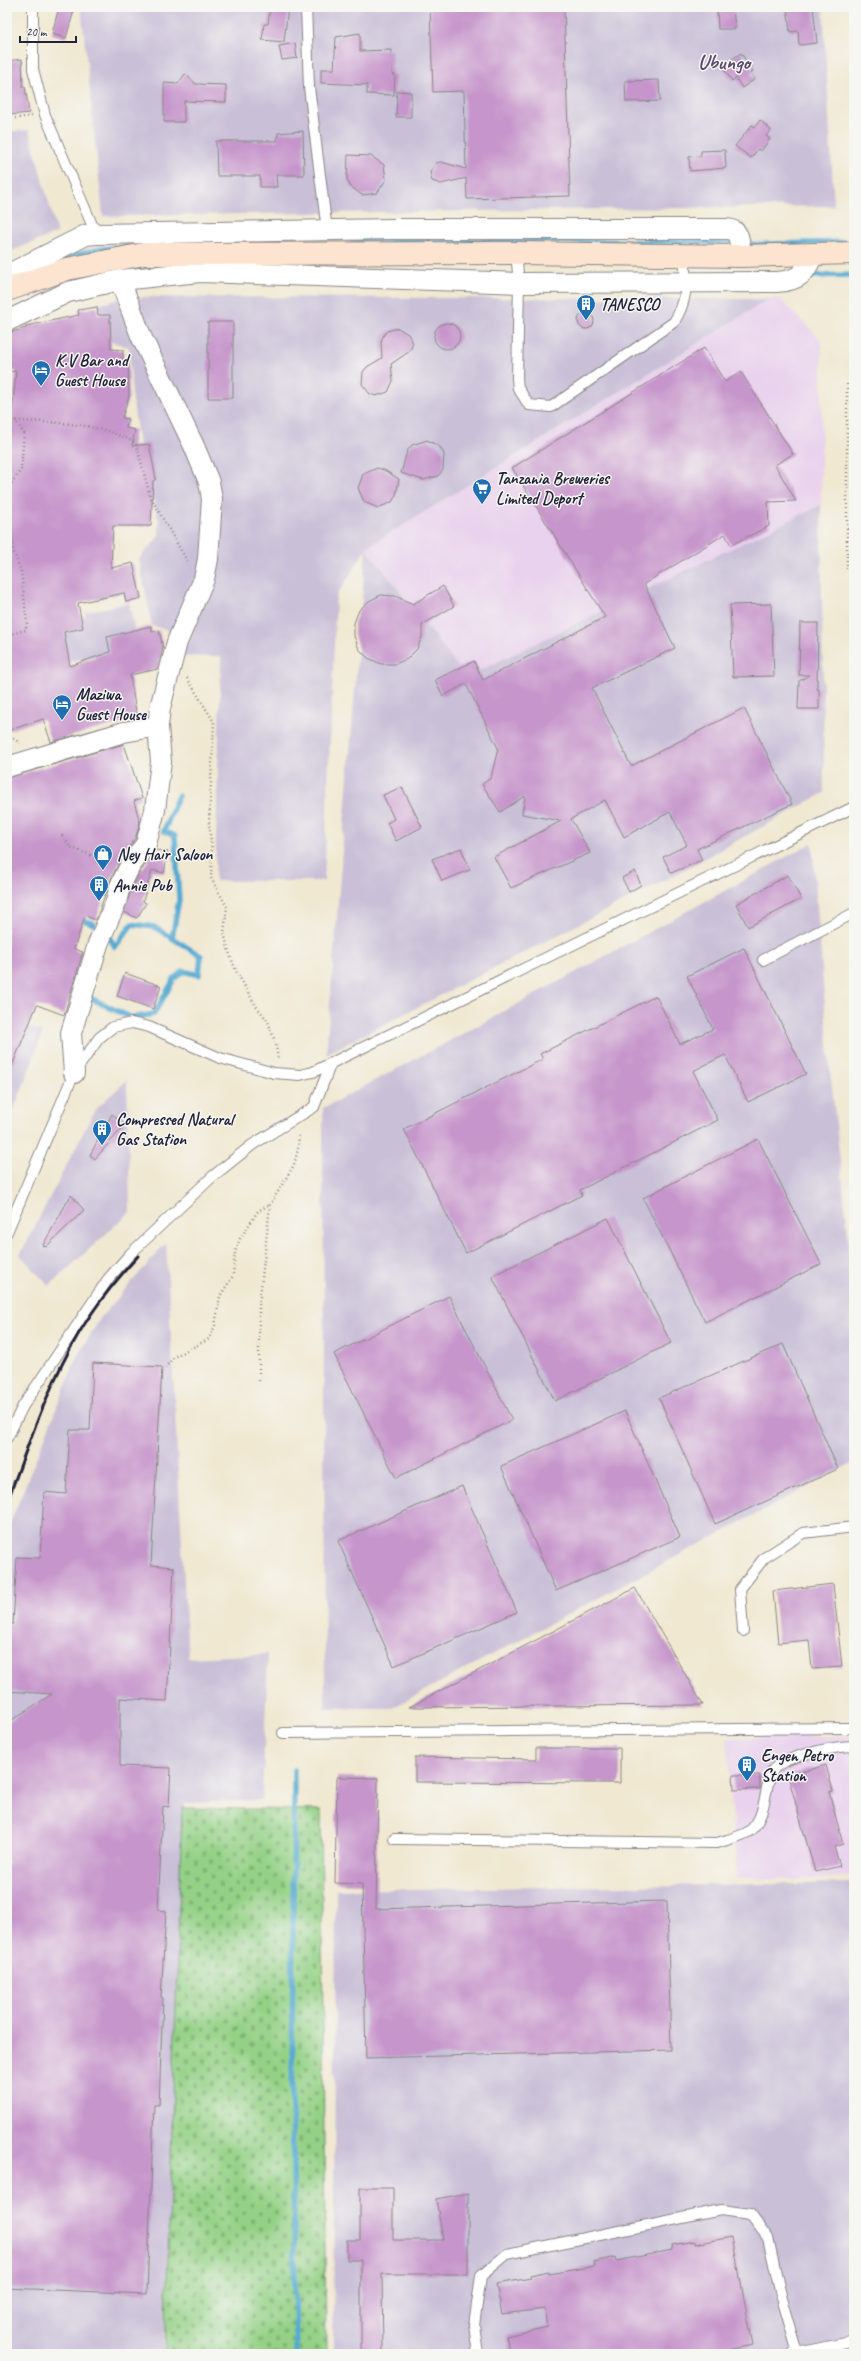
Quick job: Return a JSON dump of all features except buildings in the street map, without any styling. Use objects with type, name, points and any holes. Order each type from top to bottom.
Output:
[{"type":"main road","points":[[7,290],[67,268],[144,254],[516,253],[741,256],[854,253]]},
{"type":"street","points":[[7,275],[86,235],[96,234],[327,230],[727,229],[734,231],[739,237],[741,256]]},
{"type":"street","points":[[7,321],[68,292],[120,280],[200,272],[519,283],[794,281],[807,268],[814,253]]},
{"type":"street","points":[[74,1073],[70,1033],[98,944],[130,866],[146,844],[155,810],[161,762],[158,726],[177,642],[204,579],[208,559],[212,499],[209,482],[194,446],[142,336],[120,280]]},
{"type":"street","points":[[7,767],[124,732],[158,726]]},
{"type":"lane","points":[[34,7],[33,69],[44,115],[96,234]]},
{"type":"lane","points":[[306,7],[309,87],[327,230]]},
{"type":"lane","points":[[516,253],[519,283],[518,388],[529,405],[551,407],[674,322],[685,301],[687,282],[684,256]]},
{"type":"lane","points":[[7,1232],[74,1073],[98,1038],[114,1027],[132,1023],[149,1027],[220,1058],[274,1073],[300,1075],[331,1064],[854,807]]},
{"type":"lane","points":[[764,960],[854,913]]},
{"type":"lane","points":[[7,1438],[23,1406],[108,1279],[130,1254],[212,1178],[252,1145],[314,1107],[331,1064]]},
{"type":"lane","points":[[743,1631],[740,1589],[764,1558],[802,1533],[854,1527]]},
{"type":"lane","points":[[283,1733],[854,1728]]},
{"type":"lane","points":[[394,1839],[717,1843],[748,1832],[760,1817],[773,1770],[781,1763],[800,1756],[854,1746]]},
{"type":"lane","points":[[478,2354],[474,2326],[481,2276],[507,2254],[721,2210],[750,2214],[768,2238],[796,2354],[854,2341]]},
{"type":"path","points":[[7,119],[44,115]]},
{"type":"path","points":[[854,383],[846,383],[846,390],[847,569],[854,569]]},
{"type":"path","points":[[7,418],[16,421],[51,422],[102,430],[124,437],[136,444],[150,496],[184,558],[204,579]]},
{"type":"path","points":[[7,635],[27,628],[21,571],[14,550],[8,500],[8,488],[21,470],[24,434],[16,421]]},
{"type":"path","points":[[7,549],[14,550]]},
{"type":"path","points":[[175,655],[214,722],[209,823],[212,852],[211,878],[214,888],[227,907],[224,933],[231,959],[256,1006],[268,1022],[274,1039],[278,1064],[274,1073]]},
{"type":"path","points":[[7,663],[7,668]]},
{"type":"path","points":[[62,835],[70,847],[92,858],[130,866]]},
{"type":"path","points":[[259,1381],[259,1306],[270,1205],[294,1165],[298,1149],[299,1116]]},
{"type":"path","points":[[165,1368],[174,1357],[209,1339],[215,1326],[220,1296],[233,1276],[235,1252],[240,1239],[258,1211],[270,1205]]},
{"type":"shaded area","points":[[81,7],[823,7],[834,206],[103,216]]},
{"type":"shaded area","points":[[29,130],[57,233],[11,251],[7,242],[7,132]]},
{"type":"shaded area","points":[[126,297],[769,299],[366,548],[466,677],[821,505],[824,793],[665,880],[326,1054],[366,549],[336,597],[324,881],[215,881],[221,656],[164,657],[170,646],[168,630],[152,626],[139,559],[159,536],[159,521],[139,446],[132,394],[129,347],[106,340],[98,305]]},
{"type":"shaded area","name":"Tanzania Breweries Limited Deport","points":[[779,298],[822,341],[821,505],[751,541],[465,677],[366,548],[769,299]]},
{"type":"shaded area","points":[[129,603],[139,649],[54,664],[7,632],[85,616],[85,612]]},
{"type":"shaded area","points":[[812,843],[830,1069],[854,1288],[854,1462],[392,1708],[325,1708],[323,1108],[470,1030]]},
{"type":"shaded area","points":[[7,1018],[43,1032],[7,1129]]},
{"type":"shaded area","name":"Compressed Natural Gas Station","points":[[127,1080],[130,1212],[49,1286],[20,1255],[95,1110]]},
{"type":"shaded area","points":[[166,1243],[188,1658],[268,1654],[262,1800],[185,1803],[164,2354],[7,2354],[7,1531],[78,1355],[102,1316]]},
{"type":"shaded area","name":"Engen Petro Station","points":[[854,1736],[854,1876],[799,1880],[737,1878],[727,1738]]},
{"type":"shaded area","points":[[854,1883],[854,2354],[333,2354],[336,1890]]},
{"type":"green space","points":[[182,1808],[321,1810],[326,2354],[165,2354]]},
{"type":"waterway","points":[[352,240],[698,242],[736,244]]},
{"type":"waterway","points":[[744,245],[851,242],[851,248]]},
{"type":"waterway","points":[[53,261],[101,249],[137,245]]},
{"type":"waterway","points":[[851,257],[854,276]]},
{"type":"waterway","points":[[806,276],[853,275]]},
{"type":"waterway","points":[[107,933],[115,947],[132,924],[154,927],[172,938],[179,900],[175,836],[164,831],[178,796]]},
{"type":"waterway","points":[[78,918],[94,924]]},
{"type":"waterway","points":[[88,997],[132,1018],[154,1014],[174,979],[183,971],[199,975],[201,956],[172,938]]},
{"type":"waterway","points":[[294,1770],[292,2104],[296,2354]]},
{"type":"railway","points":[[7,1502],[39,1416],[68,1352],[99,1303],[138,1256]]},
{"type":"place","name":"TANESCO","points":[[586,321]]},
{"type":"place","name":"K.V Bar and Guest House","points":[[41,387]]},
{"type":"place","name":"Tanzania Breweries Limited Deport","points":[[482,505]]},
{"type":"place","name":"Maziwa Guest House","points":[[62,721]]},
{"type":"place","name":"Ney Hair Saloon","points":[[103,871]]},
{"type":"place","name":"Annie Pub","points":[[99,902]]},
{"type":"place","name":"Compressed Natural Gas Station","points":[[102,1146]]},
{"type":"place","name":"Engen Petro Station","points":[[747,1782]]},
{"type":"district","name":"Ubungo","points":[[724,62]]}]
